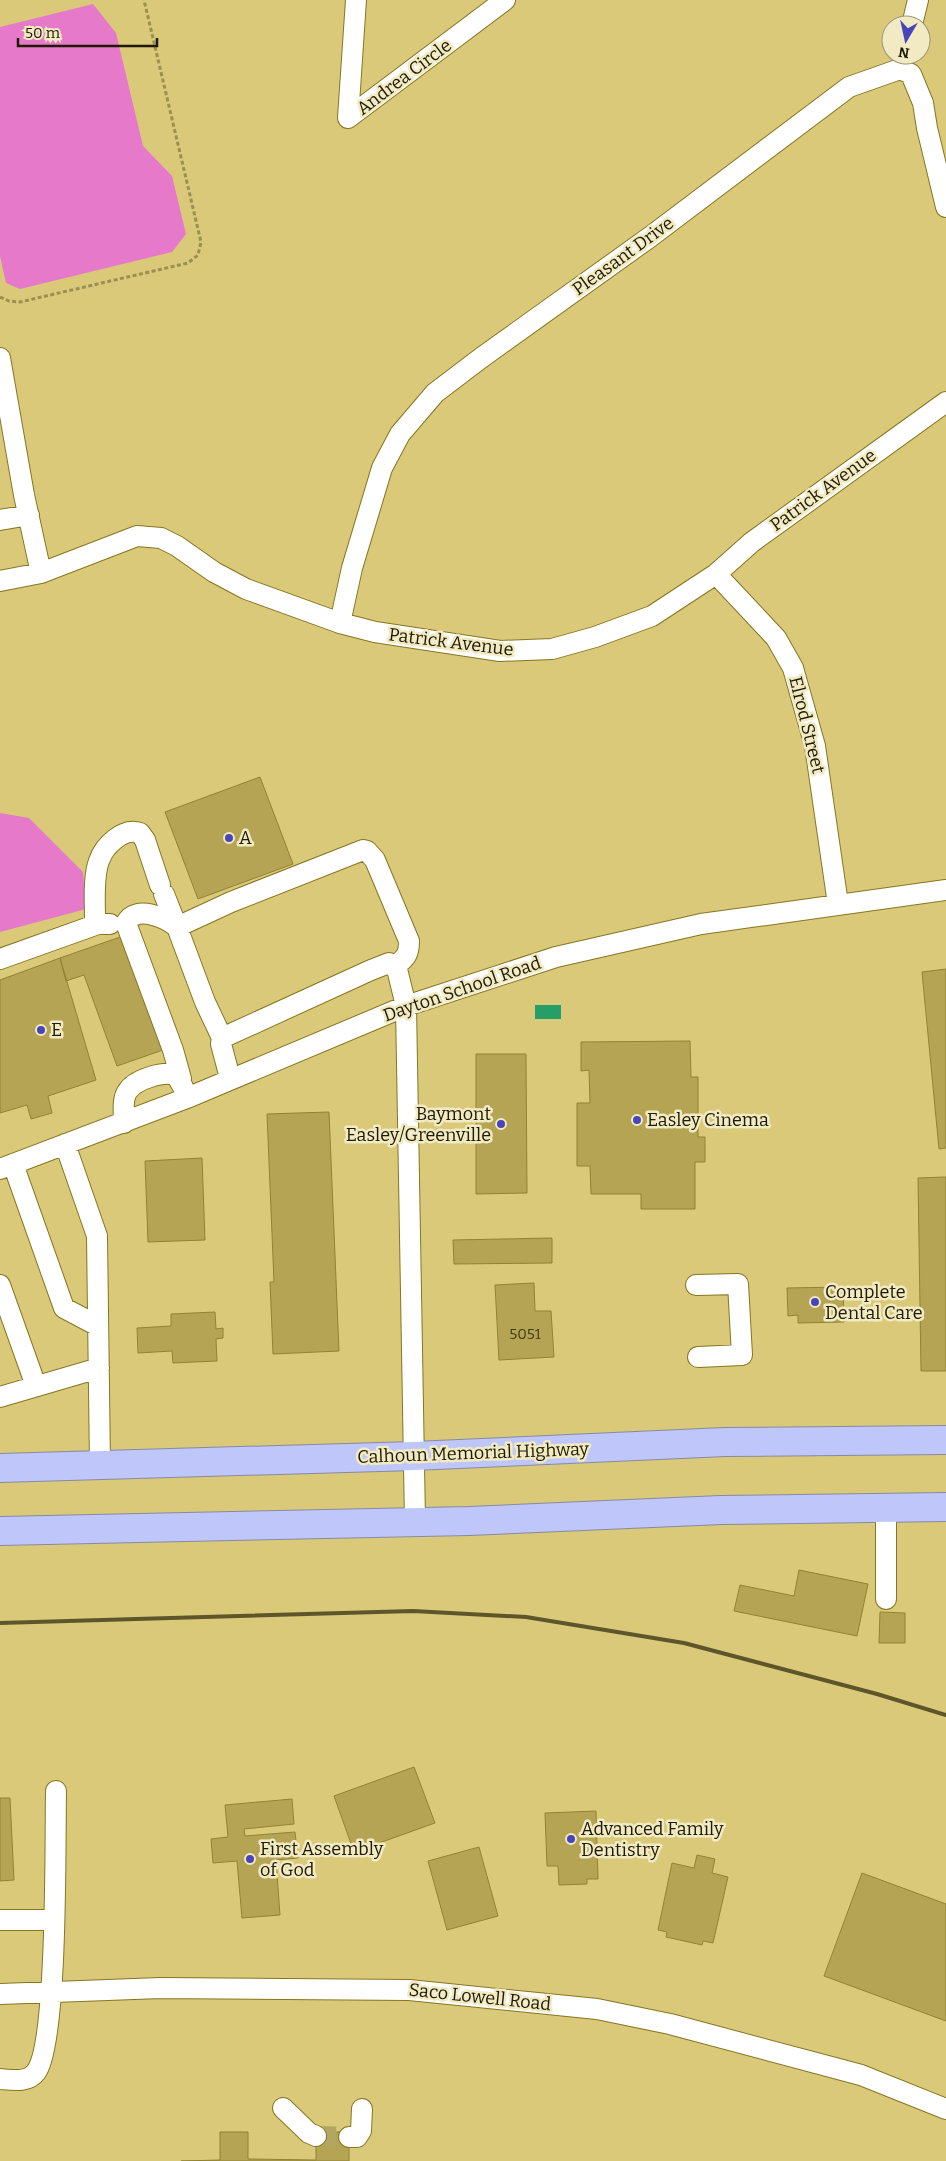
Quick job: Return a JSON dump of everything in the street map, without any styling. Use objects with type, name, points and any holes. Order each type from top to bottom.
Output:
[{"type":"highway","name":"Calhoun Memorial Highway","points":[[0,1468],[414,1456],[725,1442],[946,1440]]},
{"type":"highway","points":[[0,1531],[415,1522],[721,1510],[946,1507]]},
{"type":"street","name":"Andrea Circle","points":[[356,0],[348,118],[505,0]]},
{"type":"street","points":[[914,15],[918,0]]},
{"type":"street","name":"Pleasant Drive","points":[[340,623],[352,568],[382,468],[400,434],[435,394],[481,358],[650,237],[849,87],[896,65]]},
{"type":"street","name":"Pleasant Drive","points":[[904,65],[911,74],[923,102],[927,128],[946,207]]},
{"type":"street","points":[[0,358],[28,515],[41,573]]},
{"type":"street","name":"Patrick Avenue","points":[[0,581],[41,573],[137,536],[161,538],[177,546],[214,572],[246,588],[340,623],[375,632],[500,651],[552,649],[595,637],[652,616],[716,574],[752,542],[946,402]]},
{"type":"street","points":[[0,520],[28,515]]},
{"type":"street","name":"Elrod Street","points":[[716,574],[776,638],[793,668],[815,746],[838,904]]},
{"type":"street","points":[[187,1098],[173,1050],[110,923],[98,862],[102,853],[122,834],[130,831],[140,833],[145,840],[205,1002],[222,1038],[220,1044],[230,1078]]},
{"type":"street","points":[[177,927],[231,902],[362,850],[367,851],[375,860],[409,941],[409,951],[406,958],[396,965]]},
{"type":"street","name":"Dayton School Road","points":[[6,1166],[187,1098],[230,1078],[406,1006],[556,957],[701,924],[946,890]]},
{"type":"street","points":[[0,958],[143,914],[154,914],[168,920],[177,927]]},
{"type":"street","points":[[222,1038],[371,970],[389,963],[396,965]]},
{"type":"street","points":[[396,965],[406,1006],[415,1522]]},
{"type":"street","points":[[124,1123],[125,1098],[130,1088],[156,1075],[172,1074],[181,1079]]},
{"type":"street","points":[[65,1144],[97,1236],[100,1465]]},
{"type":"street","points":[[6,1166],[64,1308],[98,1326]]},
{"type":"street","points":[[696,1285],[738,1284],[742,1355],[698,1357]]},
{"type":"street","points":[[0,1285],[36,1386]]},
{"type":"street","points":[[0,1397],[98,1368]]},
{"type":"street","points":[[886,1508],[886,1599]]},
{"type":"street","points":[[0,2079],[23,2080],[34,2074],[42,2063],[51,1992],[56,1791]]},
{"type":"street","points":[[0,1920],[53,1920]]},
{"type":"street","name":"Saco Lowell Road","points":[[0,1994],[161,1988],[409,1990],[596,2010],[670,2024],[852,2073],[946,2109]]},
{"type":"street","points":[[283,2108],[309,2134],[316,2136]]},
{"type":"street","points":[[349,2137],[357,2137],[361,2131],[362,2109]]},
{"type":"path","points":[[0,297],[9,301],[20,302],[188,263],[198,255],[201,242],[144,0]]},
{"type":"shaded area","points":[[93,4],[116,33],[143,146],[172,176],[186,234],[172,252],[20,289],[6,283],[0,256],[0,27]]},
{"type":"shaded area","points":[[0,813],[29,818],[83,872],[86,909],[0,932]]},
{"type":"shaded area","points":[[535,1005],[561,1005],[561,1019],[535,1019]]},
{"type":"building","name":"A","points":[[260,777],[293,864],[198,899],[165,812]]},
{"type":"building","points":[[123,936],[163,1050],[117,1066],[84,975],[66,981],[60,958]]},
{"type":"building","name":"E","points":[[60,958],[96,1080],[48,1096],[52,1113],[31,1119],[27,1105],[0,1113],[0,980]]},
{"type":"building","points":[[946,969],[946,1148],[939,1149],[922,972]]},
{"type":"building","name":"Easley Cinema","points":[[690,1041],[691,1077],[698,1077],[698,1137],[705,1137],[705,1162],[695,1162],[695,1209],[641,1209],[641,1194],[591,1194],[590,1166],[577,1166],[577,1103],[590,1103],[589,1070],[581,1071],[581,1042]]},
{"type":"building","name":"Baymont Easley/Greenville","points":[[476,1054],[526,1054],[527,1193],[476,1194]]},
{"type":"building","points":[[329,1112],[339,1351],[273,1354],[270,1282],[274,1282],[267,1114]]},
{"type":"building","points":[[202,1158],[205,1240],[148,1242],[145,1161]]},
{"type":"building","points":[[946,1177],[946,1371],[921,1371],[918,1178]]},
{"type":"building","points":[[552,1238],[552,1263],[454,1264],[453,1240]]},
{"type":"building","points":[[534,1283],[535,1311],[551,1311],[554,1357],[499,1360],[495,1285]]},
{"type":"building","name":"Complete Dental Care","points":[[843,1287],[844,1322],[798,1323],[798,1315],[788,1316],[787,1288]]},
{"type":"building","points":[[215,1312],[216,1329],[223,1328],[223,1338],[216,1339],[217,1361],[173,1363],[172,1351],[138,1353],[137,1328],[171,1326],[171,1314]]},
{"type":"building","points":[[799,1570],[868,1584],[857,1636],[734,1611],[740,1585],[794,1596]]},
{"type":"building","points":[[880,1612],[905,1613],[905,1643],[879,1643]]},
{"type":"building","points":[[414,1767],[435,1823],[354,1852],[334,1796]]},
{"type":"building","points":[[0,1798],[10,1798],[14,1880],[0,1881]]},
{"type":"building","name":"First Assembly of God","points":[[292,1799],[294,1824],[244,1829],[245,1836],[295,1832],[298,1858],[276,1860],[280,1915],[242,1918],[237,1861],[213,1863],[211,1839],[228,1837],[225,1805]]},
{"type":"building","name":"Advanced Family Dentistry","points":[[596,1811],[598,1879],[587,1879],[587,1884],[559,1885],[558,1866],[547,1866],[545,1813]]},
{"type":"building","points":[[479,1847],[498,1916],[447,1930],[428,1861]]},
{"type":"building","points":[[697,1855],[715,1859],[712,1873],[728,1877],[713,1943],[703,1941],[702,1945],[666,1937],[667,1932],[658,1930],[672,1863],[694,1868]]},
{"type":"building","points":[[862,1873],[946,1904],[946,2021],[824,1976]]},
{"type":"building","points":[[220,2132],[248,2132],[248,2159],[316,2160],[316,2132],[349,2132],[349,2161],[181,2161],[220,2160]]},
{"type":"tunnel","points":[[316,2136],[349,2137]]},
{"type":"railway","points":[[0,1623],[413,1611],[526,1617],[684,1643],[877,1694],[946,1715]]},
{"type":"place","name":"A","points":[[229,838]]},
{"type":"place","name":"E","points":[[41,1030]]},
{"type":"place","name":"Easley Cinema","points":[[637,1120]]},
{"type":"place","name":"Baymont Easley/Greenville","points":[[501,1124]]},
{"type":"place","name":"Complete Dental Care","points":[[815,1302]]},
{"type":"place","name":"Advanced Family Dentistry","points":[[571,1839]]},
{"type":"place","name":"First Assembly of God","points":[[250,1859]]}]
